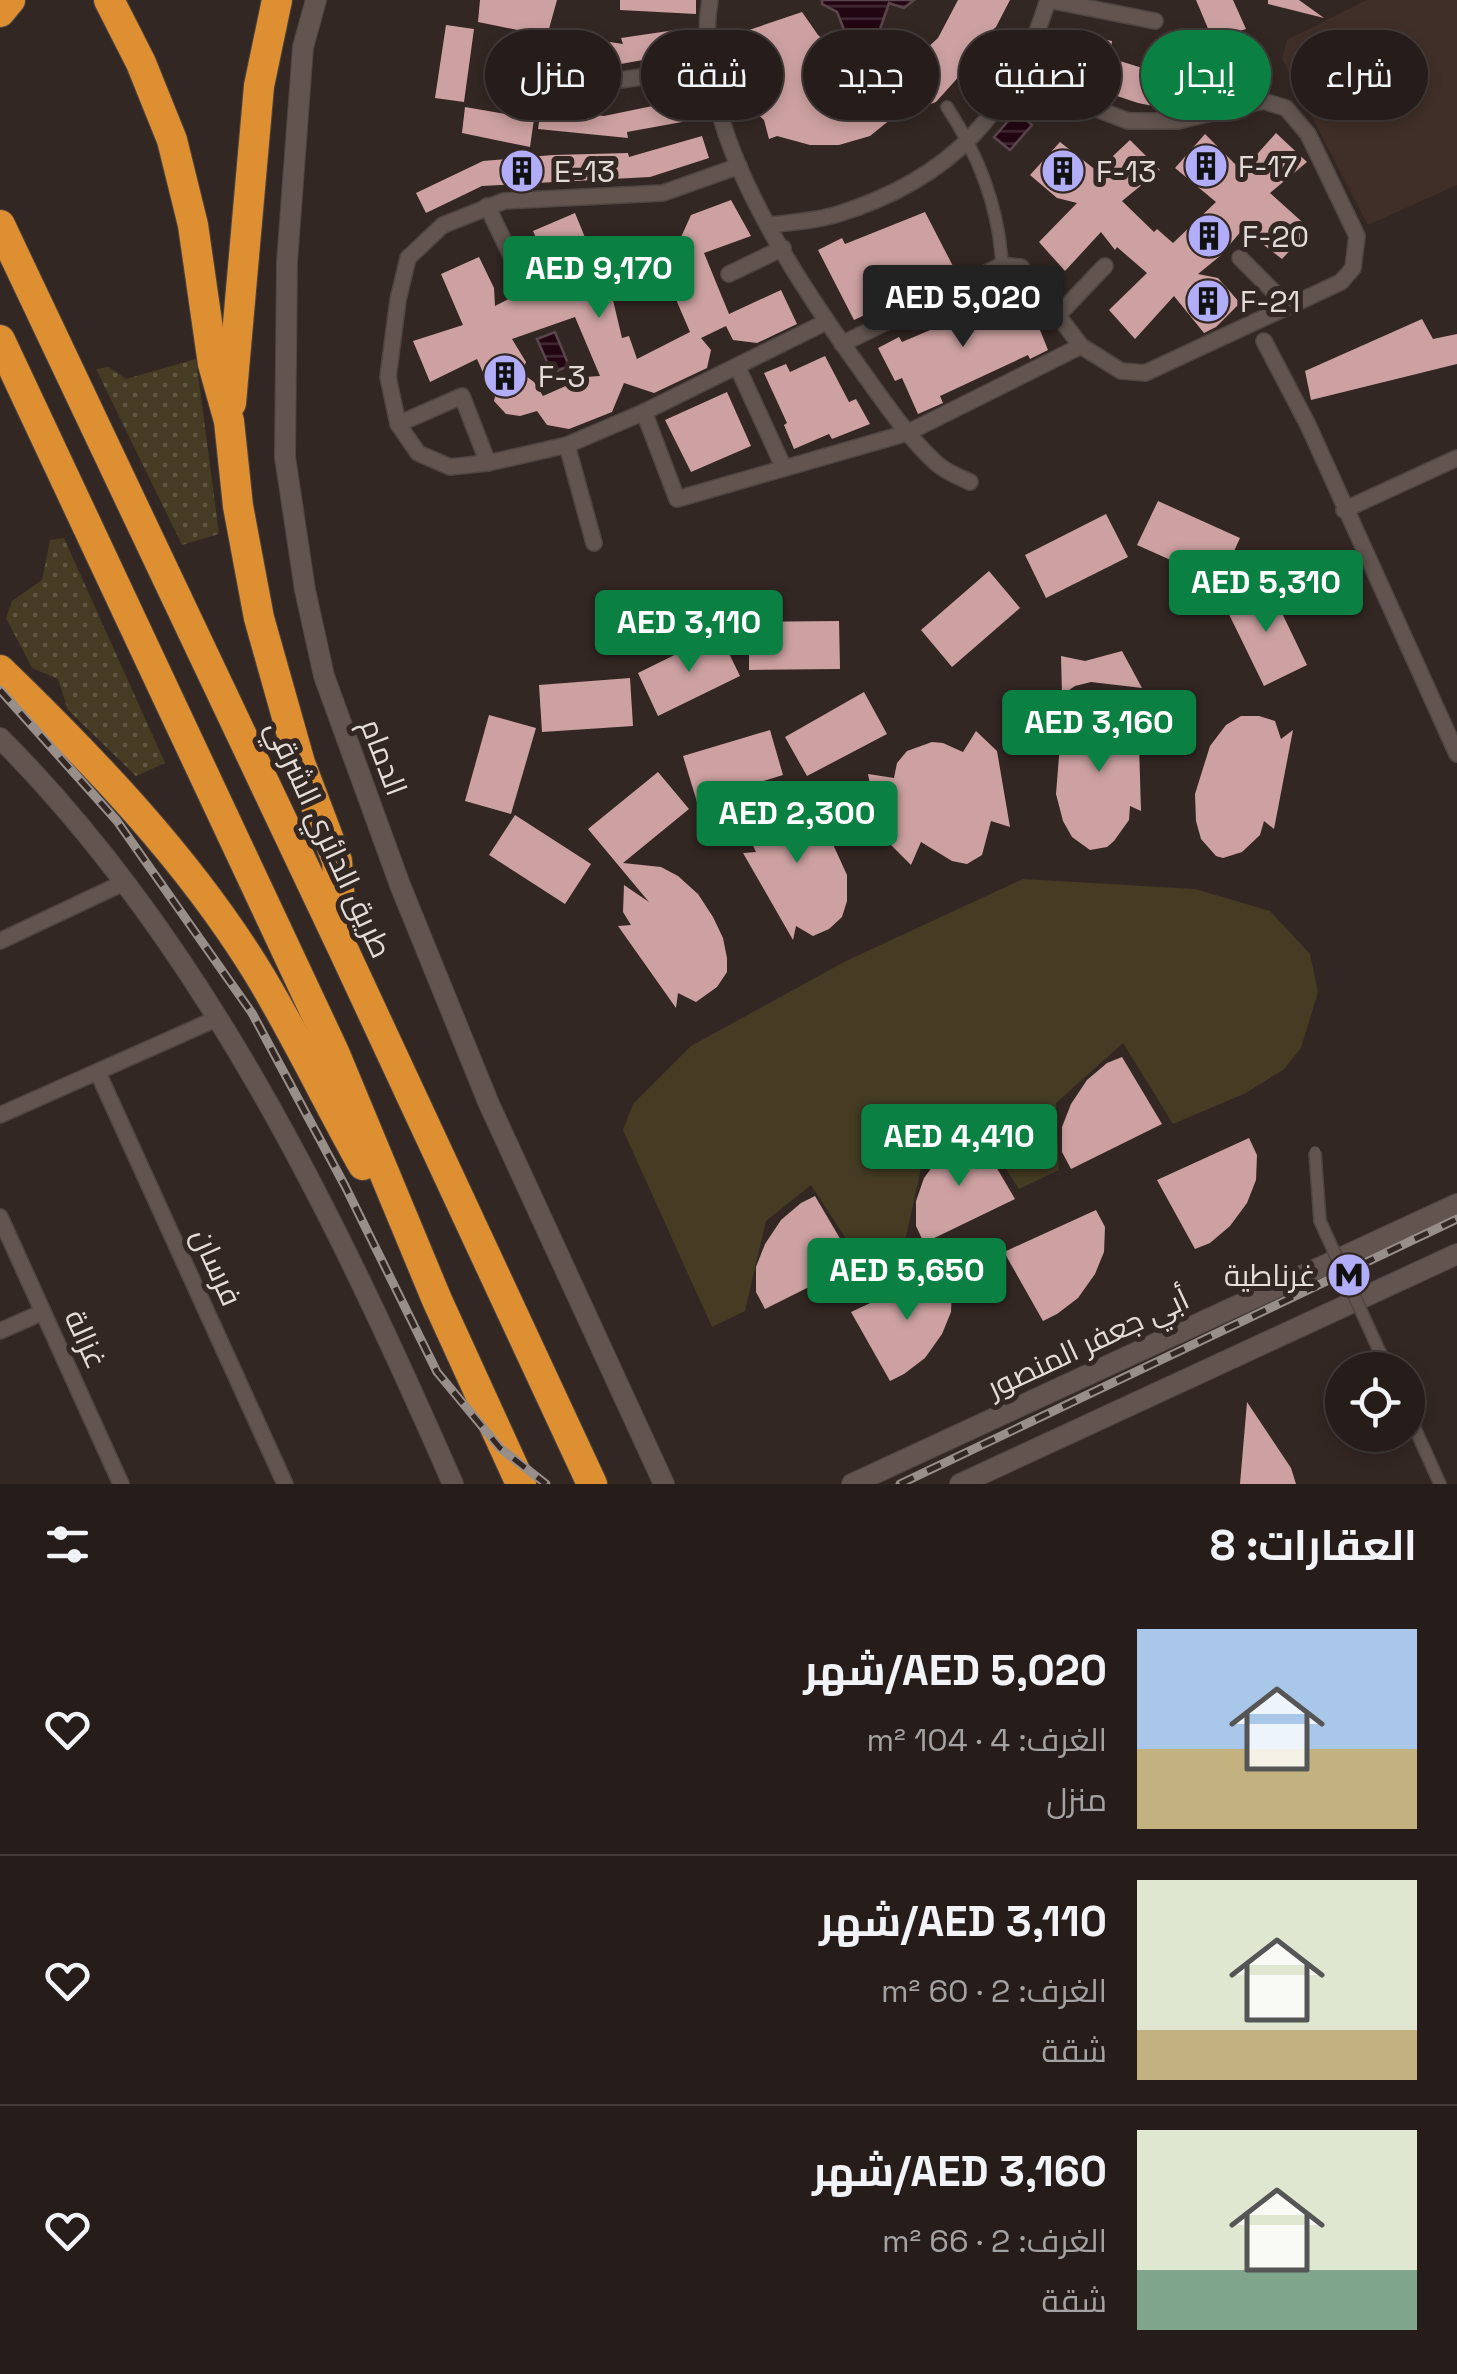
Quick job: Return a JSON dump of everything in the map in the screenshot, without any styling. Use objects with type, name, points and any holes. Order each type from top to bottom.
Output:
[{"type":"highway","points":[[0,12],[10,0]]},
{"type":"highway","points":[[109,0],[141,63],[172,140],[194,225],[212,364],[229,421],[238,506],[259,618],[300,763],[337,860],[343,948]]},
{"type":"highway","points":[[229,421],[259,86],[277,0]]},
{"type":"highway","name":"طريق الدائري الشرقي","points":[[0,225],[592,1484]]},
{"type":"highway","points":[[0,340],[334,1052],[437,1300],[522,1484]]},
{"type":"highway","points":[[0,670],[110,781],[191,880],[256,970],[437,1300]]},
{"type":"street","name":"الدمام","points":[[316,0],[302,47],[288,242],[285,457],[305,590],[324,676],[400,885],[489,1104],[664,1484]]},
{"type":"street","points":[[710,0],[710,30]]},
{"type":"street","points":[[1038,30],[1048,0],[1156,21]]},
{"type":"street","points":[[842,344],[1002,264],[1022,267],[1081,346],[1121,370],[1145,373],[1340,282],[1352,268],[1357,236],[1308,134],[1286,108],[1262,102],[1178,120],[1121,117]]},
{"type":"street","points":[[947,107],[970,142],[1000,229],[1002,264]]},
{"type":"street","points":[[722,120],[739,166],[826,322],[907,433],[940,467],[970,482]]},
{"type":"street","points":[[770,225],[835,216],[891,194],[933,170],[970,142],[988,120]]},
{"type":"street","points":[[739,166],[662,193],[504,200],[443,225],[408,258],[398,300],[388,377],[398,424],[418,453],[450,467],[567,444],[644,412],[826,322]]},
{"type":"street","points":[[488,206],[516,268]]},
{"type":"street","points":[[729,274],[784,248]]},
{"type":"street","points":[[1240,258],[1288,306]]},
{"type":"street","points":[[1059,314],[1105,266]]},
{"type":"street","points":[[1264,341],[1308,425],[1457,754]]},
{"type":"street","points":[[644,412],[678,499],[907,433],[1081,346]]},
{"type":"street","points":[[736,366],[784,468]]},
{"type":"street","points":[[398,424],[462,396],[488,462]]},
{"type":"street","points":[[567,444],[594,542]]},
{"type":"street","points":[[1344,510],[1457,458]]},
{"type":"street","points":[[0,738],[125,882],[218,1018],[297,1156],[366,1292],[453,1484]]},
{"type":"street","points":[[0,941],[125,882]]},
{"type":"street","points":[[0,1115],[218,1018]]},
{"type":"street","name":"فرسان","points":[[98,1073],[284,1484]]},
{"type":"street","points":[[1315,1152],[1320,1222],[1380,1352]]},
{"type":"street","name":"أبي جعفر المنصور","points":[[852,1484],[1457,1204]]},
{"type":"street","name":"غزالة","points":[[0,1217],[121,1484]]},
{"type":"street","points":[[960,1484],[1457,1254]]},
{"type":"street","points":[[0,1331],[43,1312]]},
{"type":"street","points":[[642,1436],[676,1484]]},
{"type":"street","points":[[1425,1451],[1440,1484]]},
{"type":"shaded area","points":[[822,0],[914,0],[904,8],[889,3],[880,30],[844,30],[837,12],[822,4]]},
{"type":"shaded area","points":[[1367,0],[1457,0],[1457,185],[1368,225],[1314,120],[1428,120],[1428,30],[1307,30]]},
{"type":"shaded area","points":[[1291,38],[1291,76],[1282,59]]},
{"type":"shaded area","points":[[1009,120],[1027,120],[1032,125],[1010,150],[994,137]]},
{"type":"shaded area","points":[[555,332],[569,366],[552,373],[537,339]]},
{"type":"shaded area","points":[[196,359],[219,534],[182,545],[96,369],[109,367],[126,379]]},
{"type":"shaded area","points":[[64,538],[165,763],[136,776],[68,710],[58,679],[32,668],[6,618],[12,601],[42,580],[50,540]]},
{"type":"shaded area","points":[[1023,879],[1195,889],[1270,911],[1310,954],[1318,992],[1301,1048],[1283,1070],[1246,1093],[1173,1124],[1123,1043],[1056,1103],[1059,1170],[1019,1189],[975,1122],[923,1160],[903,1250],[862,1263],[811,1185],[766,1221],[745,1311],[712,1327],[623,1130],[633,1104],[691,1046],[846,961]]},
{"type":"building","points":[[480,0],[557,0],[549,30],[517,30],[478,22]]},
{"type":"building","points":[[620,0],[696,0],[696,14],[620,10]]},
{"type":"building","points":[[958,0],[1010,0],[993,30],[959,30],[959,76],[939,99],[939,36]]},
{"type":"building","points":[[1196,0],[1233,0],[1246,29],[1209,30]]},
{"type":"building","points":[[1268,0],[1299,0],[1324,18],[1268,4]]},
{"type":"building","points":[[802,12],[815,30],[803,30],[803,120],[890,120],[870,136],[839,145],[810,145],[777,136],[769,139],[764,120],[783,120],[783,30],[749,30]]},
{"type":"building","points":[[446,25],[474,29],[464,102],[435,98]]},
{"type":"building","points":[[641,35],[641,60],[621,64],[621,38]]},
{"type":"building","points":[[1121,61],[1141,68],[1141,104],[1121,97]]},
{"type":"building","points":[[465,107],[485,110],[485,120],[534,120],[530,147],[462,133]]},
{"type":"building","points":[[641,108],[641,120],[693,120],[627,132],[628,138],[538,129],[539,120],[621,120],[621,112]]},
{"type":"building","points":[[1276,133],[1307,162],[1270,193],[1310,229],[1282,259],[1243,229],[1198,274],[1218,278],[1240,303],[1216,327],[1204,333],[1174,296],[1135,339],[1109,310],[1147,273],[1117,247],[1115,250],[1101,232],[1065,271],[1039,242],[1077,203],[1057,198],[1030,175],[1060,142],[1097,171],[1130,140],[1160,170],[1122,201],[1154,232],[1157,229],[1173,243],[1216,202],[1175,168],[1205,134],[1242,171]]},
{"type":"building","points":[[702,136],[709,158],[650,177],[482,186],[426,213],[416,193],[483,161],[553,155],[628,153],[629,157]]},
{"type":"building","points":[[731,200],[751,236],[704,253],[729,314],[781,290],[797,324],[757,343],[733,340],[726,326],[701,338],[711,350],[707,368],[654,393],[624,383],[612,412],[569,429],[547,425],[537,411],[520,416],[506,414],[494,401],[498,383],[486,379],[477,359],[430,382],[413,341],[463,325],[441,274],[479,257],[494,288],[495,306],[555,280],[533,231],[575,213],[593,257],[631,247],[630,243],[649,237],[677,246],[691,215]],"holes":[[[665,274],[690,332],[637,359],[629,336],[622,338],[612,296]],[[575,317],[600,376],[586,377],[543,396],[522,373],[526,362],[512,339]]]},
{"type":"building","points":[[925,212],[955,270],[919,283],[854,320],[818,250],[842,238],[845,244]]},
{"type":"building","points":[[1012,288],[1029,324],[1036,320],[1048,350],[1030,359],[1028,355],[940,396],[943,403],[918,414],[902,378],[895,381],[878,348],[899,337],[902,342],[994,302],[991,296]]},
{"type":"building","points":[[1422,319],[1433,339],[1457,334],[1457,364],[1311,400],[1305,371]]},
{"type":"building","points":[[825,356],[849,402],[856,399],[870,424],[832,439],[829,434],[794,449],[784,425],[787,423],[764,373],[786,364],[790,372]]},
{"type":"building","points":[[727,392],[751,446],[691,472],[665,420]]},
{"type":"building","points":[[1158,501],[1240,538],[1220,582],[1137,545]]},
{"type":"building","points":[[1106,514],[1128,557],[1046,598],[1025,555]]},
{"type":"building","points":[[989,571],[1020,608],[952,667],[921,630]]},
{"type":"building","points":[[1268,584],[1307,665],[1264,686],[1224,604]]},
{"type":"building","points":[[839,621],[840,669],[749,670],[749,622]]},
{"type":"building","points":[[719,633],[740,676],[658,716],[638,673]]},
{"type":"building","points":[[1122,651],[1142,688],[1091,682],[1062,695],[1061,656],[1085,661]]},
{"type":"building","points":[[630,678],[633,726],[542,732],[539,685]]},
{"type":"building","points":[[864,692],[887,734],[807,776],[785,737]]},
{"type":"building","points":[[1116,702],[1128,722],[1138,711],[1141,811],[1130,806],[1129,820],[1114,841],[1107,847],[1090,850],[1072,837],[1063,821],[1056,794],[1060,744],[1076,714]]},
{"type":"building","points":[[489,715],[536,728],[511,814],[465,801]]},
{"type":"building","points":[[1241,716],[1275,721],[1281,739],[1293,730],[1274,829],[1264,821],[1260,835],[1242,852],[1223,858],[1216,856],[1201,839],[1195,794],[1210,746],[1226,725]]},
{"type":"building","points":[[770,730],[783,775],[697,802],[683,756]]},
{"type":"building","points":[[976,731],[997,751],[1010,827],[991,821],[982,855],[967,864],[952,861],[921,842],[911,865],[888,842],[877,824],[868,774],[894,778],[897,763],[907,751],[932,742],[963,752]]},
{"type":"building","points":[[658,772],[689,809],[623,863],[661,867],[698,894],[723,938],[727,958],[727,972],[717,987],[696,1002],[678,993],[676,1008],[618,926],[631,925],[623,912],[624,885],[649,902],[588,829]]},
{"type":"building","points":[[768,793],[793,798],[808,809],[826,829],[847,875],[847,901],[842,917],[813,936],[796,926],[793,940],[743,853],[756,852],[750,839],[753,814]]},
{"type":"building","points":[[515,815],[591,864],[565,904],[489,855]]},
{"type":"building","points":[[1122,1057],[1162,1124],[1071,1169],[1062,1152],[1062,1127],[1071,1104],[1087,1080],[1107,1063]]},
{"type":"building","points":[[975,1131],[1015,1199],[924,1243],[916,1226],[916,1201],[924,1178],[941,1155]]},
{"type":"building","points":[[1249,1138],[1257,1155],[1256,1180],[1247,1203],[1230,1226],[1210,1243],[1195,1249],[1157,1180]]},
{"type":"building","points":[[815,1196],[855,1264],[765,1309],[756,1292],[756,1267],[765,1244],[781,1220]]},
{"type":"building","points":[[1096,1210],[1105,1227],[1104,1252],[1095,1274],[1078,1298],[1043,1321],[1004,1252]]},
{"type":"building","points":[[943,1269],[952,1287],[951,1312],[942,1334],[925,1358],[890,1381],[851,1312]]},
{"type":"building","points":[[1247,1402],[1291,1468],[1296,1484],[1240,1484]]},
{"type":"railway","points":[[0,690],[117,821],[252,1013],[345,1186],[437,1372],[500,1448],[546,1484]]},
{"type":"railway","points":[[900,1484],[1457,1219]]},
{"type":"place","name":"F-17","points":[[1206,166]]},
{"type":"place","name":"E-13","points":[[522,171]]},
{"type":"place","name":"F-13","points":[[1063,171]]},
{"type":"place","name":"F-20","points":[[1209,236]]},
{"type":"place","name":"F-21","points":[[1208,301]]},
{"type":"place","name":"F-3","points":[[505,376]]},
{"type":"place","name":"غرناطية","points":[[1349,1275]]}]
